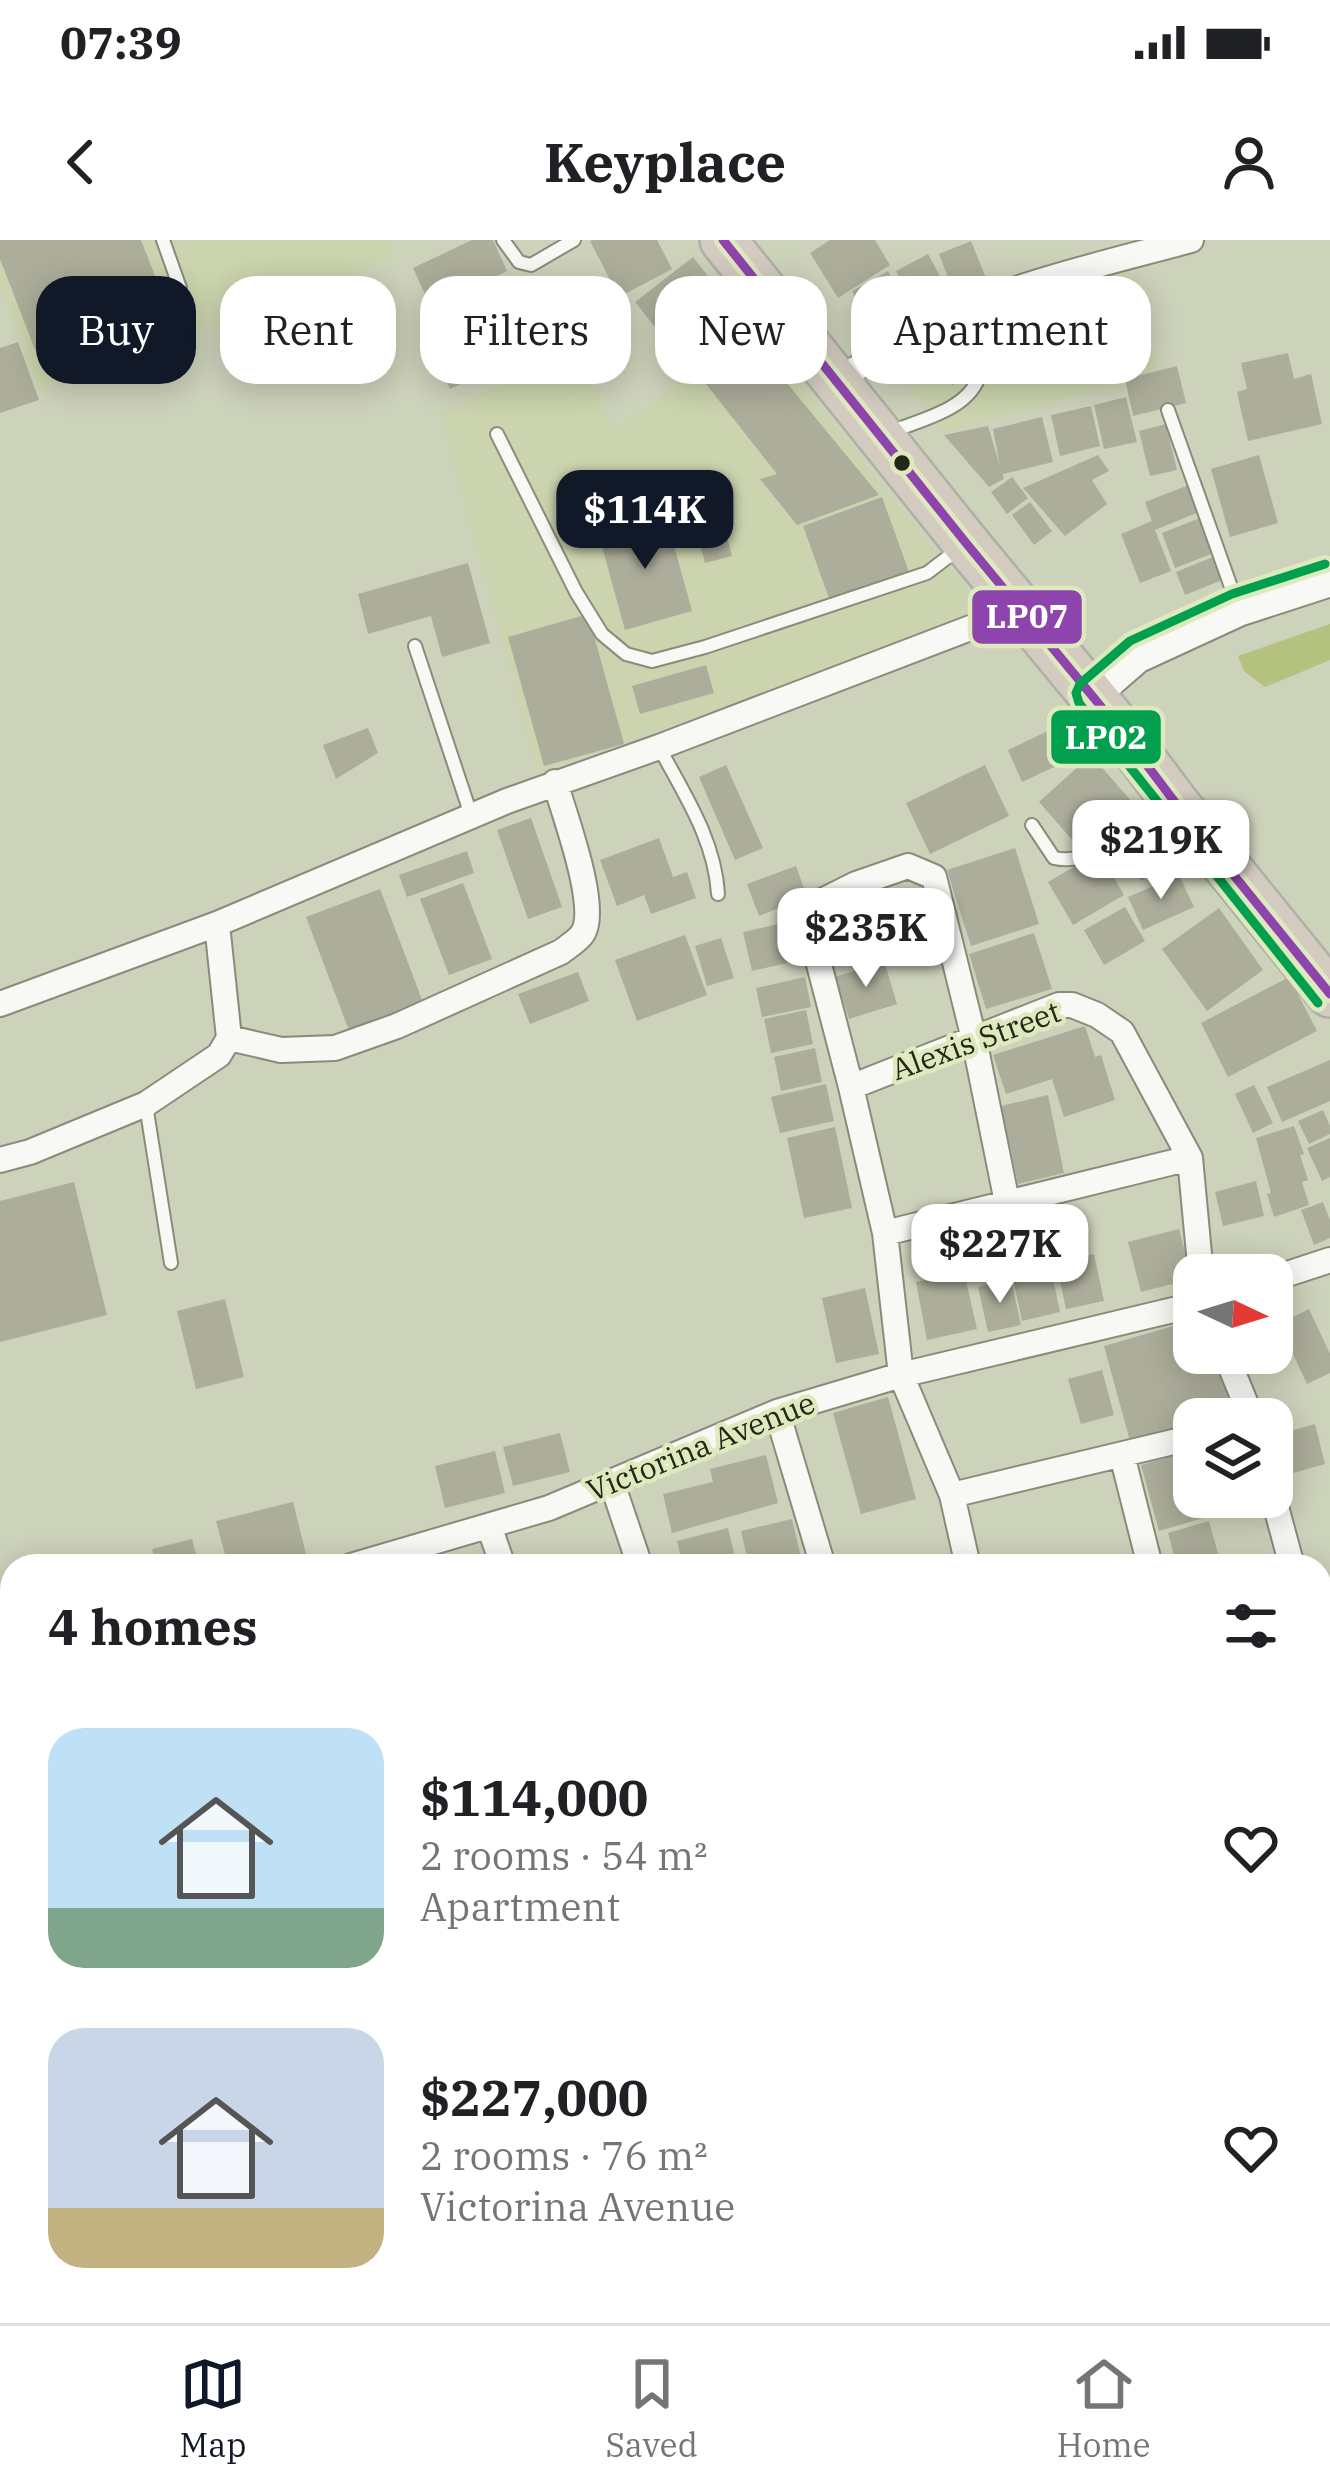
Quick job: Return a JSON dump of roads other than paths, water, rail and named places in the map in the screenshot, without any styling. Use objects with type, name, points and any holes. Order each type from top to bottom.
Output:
[{"type":"highway","points":[[731,242],[966,543],[1330,994]]},
{"type":"main road","points":[[1091,694],[1136,655],[1238,608],[1330,578]]},
{"type":"street","points":[[1058,276],[1191,240]]},
{"type":"street","points":[[838,381],[851,373]]},
{"type":"street","points":[[0,1004],[217,924],[555,782],[1021,609]]},
{"type":"street","points":[[229,1038],[281,1050],[335,1048],[398,1026],[561,952],[582,934],[588,910],[555,782]]},
{"type":"street","points":[[965,1554],[952,1495],[901,1375],[886,1233],[809,926],[821,902],[908,866],[934,877],[974,1039],[1006,1202]]},
{"type":"street","points":[[0,1160],[146,1104],[219,1055],[229,1038],[217,924]]},
{"type":"street","name":"Alexis Street","points":[[851,1087],[1058,1005],[1097,1015],[1122,1032],[1190,1159],[1199,1254]]},
{"type":"street","points":[[886,1233],[1190,1159]]},
{"type":"street","points":[[1293,1272],[1330,1260]]},
{"type":"street","name":"Victorina Avenue","points":[[398,1554],[549,1508],[776,1412],[901,1375],[1173,1310]]},
{"type":"street","points":[[776,1412],[819,1554]]},
{"type":"street","points":[[952,1495],[1173,1442]]},
{"type":"street","points":[[1122,1455],[1147,1554]]},
{"type":"street","points":[[612,1483],[636,1554]]},
{"type":"street","points":[[1279,1518],[1289,1554]]},
{"type":"street","points":[[489,1526],[499,1554]]},
{"type":"lane","points":[[163,240],[176,276]]},
{"type":"lane","points":[[503,240],[519,262],[531,265],[574,240]]},
{"type":"lane","points":[[881,436],[959,403],[977,384]]},
{"type":"lane","points":[[1168,410],[1238,608]]},
{"type":"lane","points":[[496,434],[602,634],[626,654],[652,661],[926,573],[966,543]]},
{"type":"lane","points":[[415,646],[471,815]]},
{"type":"lane","points":[[659,747],[699,822],[716,869],[718,894]]},
{"type":"lane","points":[[1032,825],[1054,858],[1068,861],[1091,856],[1177,805]]},
{"type":"lane","points":[[146,1104],[171,1262]]}]
